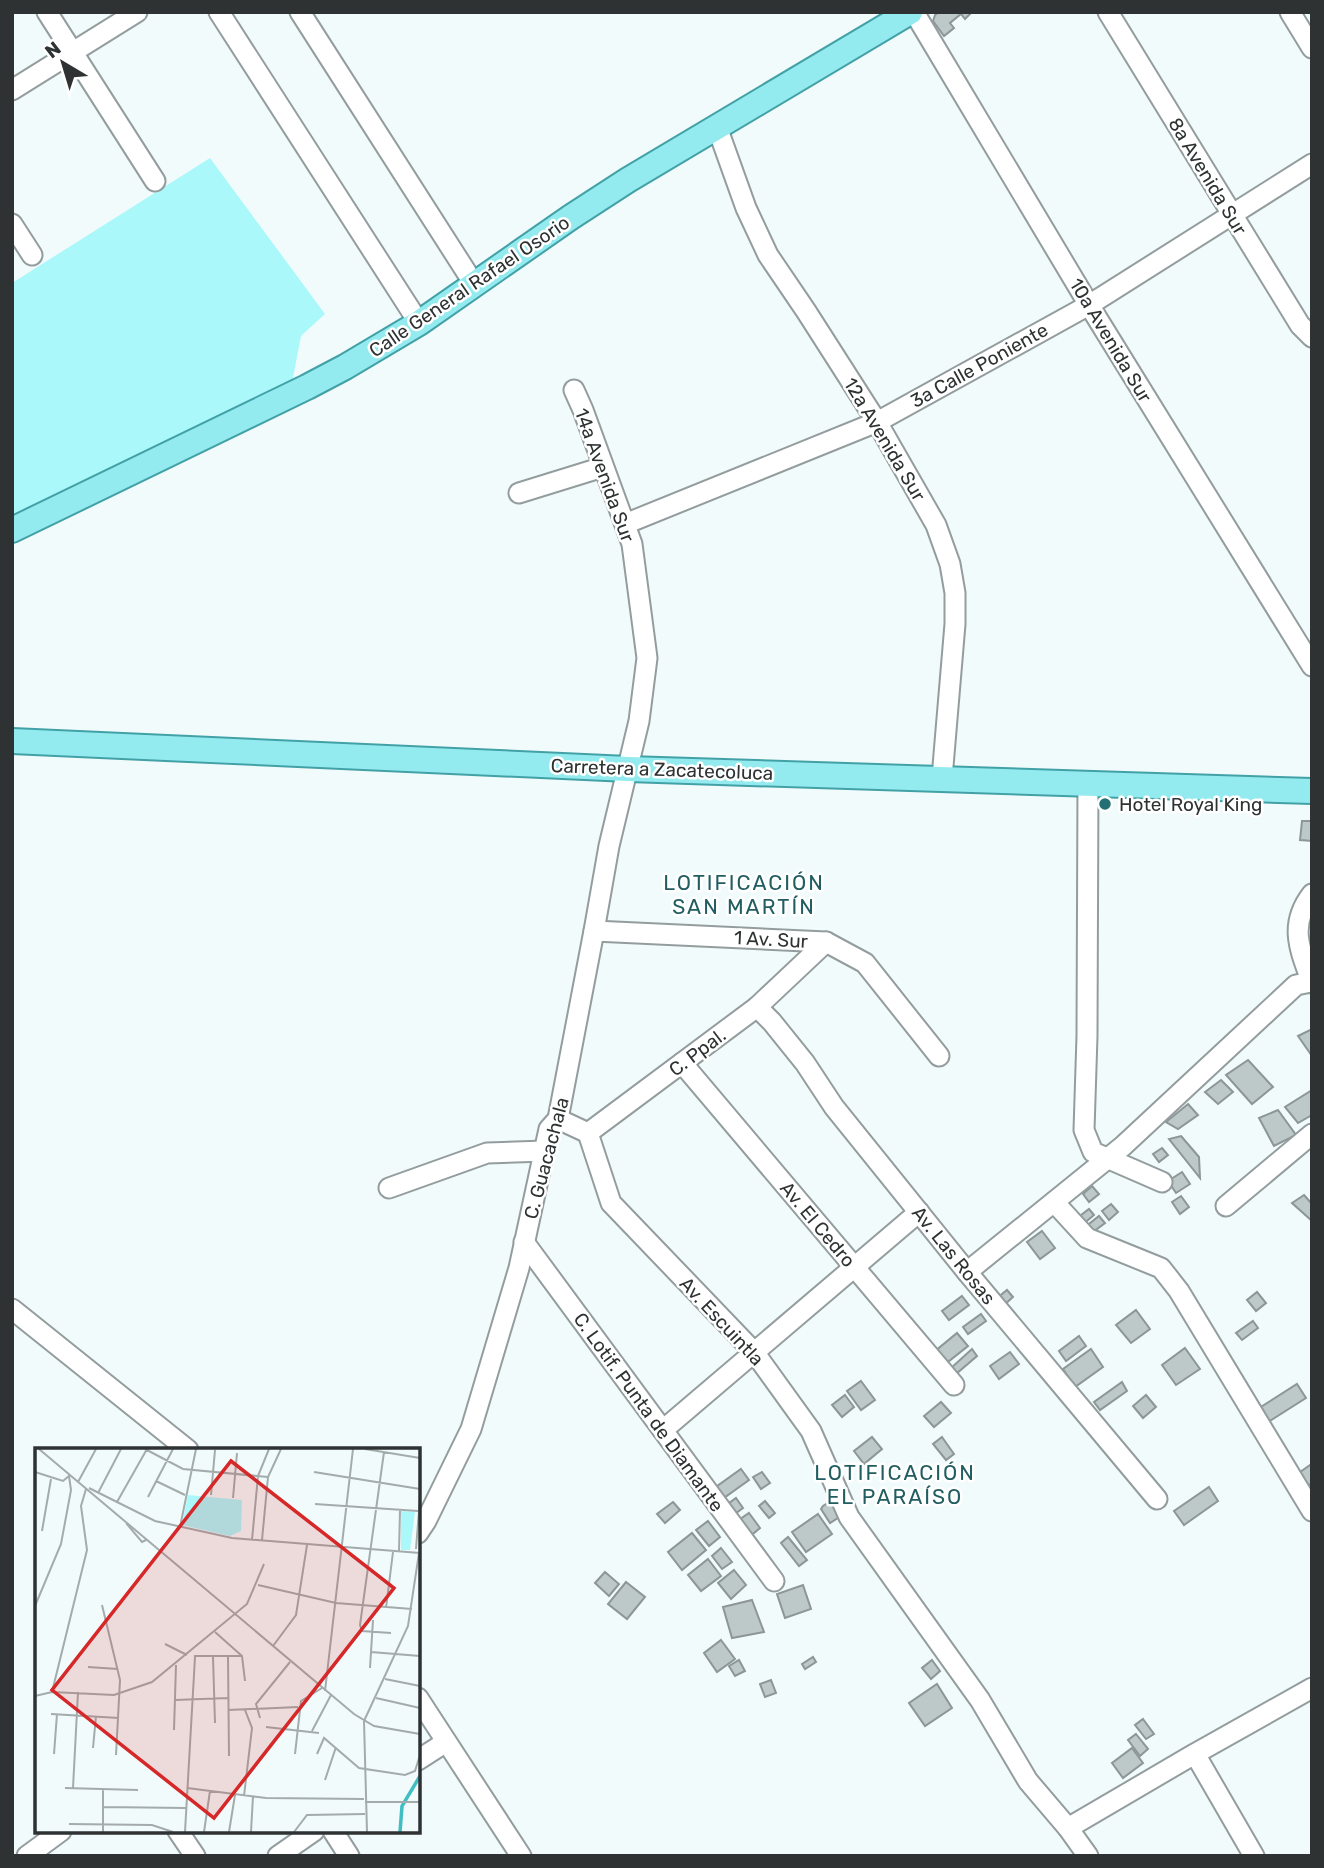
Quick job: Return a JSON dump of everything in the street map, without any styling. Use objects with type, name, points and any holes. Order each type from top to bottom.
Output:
[{"type":"main road","name":"Calle General Rafael Osorio","points":[[12,530],[345,367],[419,323],[628,180],[912,12]]},
{"type":"main road","name":"Carretera a Zacatecoluca","points":[[12,741],[628,769],[1312,791]]},
{"type":"street","points":[[47,12],[155,181]]},
{"type":"street","points":[[12,90],[136,12]]},
{"type":"street","points":[[219,12],[419,323]]},
{"type":"street","points":[[300,12],[474,284]]},
{"type":"street","name":"10a Avenida Sur","points":[[912,12],[1312,666]]},
{"type":"street","name":"8a Avenida Sur","points":[[1108,12],[1300,325],[1312,337]]},
{"type":"street","points":[[1290,12],[1312,48]]},
{"type":"street","name":"12a Avenida Sur","points":[[717,127],[746,208],[768,255],[877,422],[936,525],[950,564],[956,593],[955,624],[942,778]]},
{"type":"street","name":"3a Calle Poniente","points":[[625,524],[877,422],[1089,305],[1312,164]]},
{"type":"street","points":[[12,224],[32,256]]},
{"type":"street","name":"14a Avenida Sur","points":[[574,390],[632,544],[647,658],[639,721],[628,769]]},
{"type":"street","points":[[519,493],[603,467]]},
{"type":"street","name":"C. Guacachala","points":[[420,1529],[471,1429],[519,1268],[550,1129],[558,1119],[609,846],[628,769]]},
{"type":"street","points":[[1088,783],[1084,1130],[1093,1152],[1162,1182]]},
{"type":"street","points":[[967,1272],[1108,1158],[1296,985],[1312,982],[1297,939],[1297,926],[1312,894]]},
{"type":"street","name":"1 Av. Sur","points":[[594,931],[826,942],[865,963],[939,1056]]},
{"type":"street","name":"C. Ppal.","points":[[588,1133],[757,1007],[826,942]]},
{"type":"street","name":"Av. Las Rosas","points":[[757,1007],[789,1042],[834,1107],[967,1272],[1157,1499]]},
{"type":"street","name":"Av. El Cedro","points":[[682,1063],[954,1385]]},
{"type":"street","points":[[558,1119],[588,1133]]},
{"type":"street","name":"Av. Escuintla","points":[[588,1133],[611,1203],[754,1352],[811,1431],[849,1517],[980,1700],[1028,1781],[1088,1856]]},
{"type":"street","points":[[1226,1206],[1312,1134]]},
{"type":"street","points":[[389,1188],[487,1153],[545,1151]]},
{"type":"street","points":[[1054,1202],[1087,1238],[1161,1268],[1179,1292],[1312,1511]]},
{"type":"street","points":[[663,1430],[919,1212]]},
{"type":"street","name":"C. Lotif. Punta de Diamante","points":[[524,1242],[774,1581]]},
{"type":"street","points":[[12,1309],[186,1448]]},
{"type":"street","points":[[1068,1828],[1312,1688]]},
{"type":"street","points":[[420,1701],[522,1856]]},
{"type":"street","points":[[420,1759],[446,1742]]},
{"type":"street","points":[[1195,1754],[1254,1856]]},
{"type":"street","points":[[27,1856],[58,1833]]},
{"type":"street","points":[[179,1833],[195,1856]]},
{"type":"street","points":[[278,1856],[311,1833]]},
{"type":"street","points":[[334,1833],[349,1856]]},
{"type":"shaded area","points":[[210,158],[325,314],[301,336],[292,383],[12,517],[12,283]]},
{"type":"building","points":[[939,12],[970,14],[965,19],[961,14],[950,23],[954,28],[944,36],[933,21]]},
{"type":"building","points":[[1302,821],[1312,821],[1312,841],[1300,840]]},
{"type":"building","points":[[1312,1029],[1312,1056],[1298,1036]]},
{"type":"building","points":[[1248,1060],[1273,1087],[1252,1104],[1226,1075]]},
{"type":"building","points":[[1221,1080],[1233,1092],[1218,1104],[1205,1092]]},
{"type":"building","points":[[1312,1090],[1312,1115],[1298,1123],[1285,1107]]},
{"type":"building","points":[[1188,1104],[1198,1115],[1178,1129],[1166,1122]]},
{"type":"building","points":[[1278,1110],[1296,1135],[1274,1146],[1259,1118]]},
{"type":"building","points":[[1181,1136],[1199,1157],[1200,1178],[1169,1139]]},
{"type":"building","points":[[1162,1148],[1168,1155],[1159,1162],[1153,1154]]},
{"type":"building","points":[[1182,1172],[1190,1184],[1176,1193],[1168,1181]]},
{"type":"building","points":[[1092,1186],[1099,1194],[1089,1202],[1083,1194]]},
{"type":"building","points":[[1304,1195],[1312,1204],[1312,1221],[1292,1203]]},
{"type":"building","points":[[1181,1196],[1189,1207],[1180,1214],[1172,1202]]},
{"type":"building","points":[[1111,1204],[1118,1212],[1109,1220],[1102,1211]]},
{"type":"building","points":[[1089,1209],[1094,1215],[1081,1226],[1076,1219]]},
{"type":"building","points":[[1099,1216],[1105,1223],[1089,1235],[1084,1228]]},
{"type":"building","points":[[1042,1231],[1055,1248],[1040,1259],[1027,1242]]},
{"type":"building","points":[[1007,1290],[1013,1297],[1002,1307],[996,1299]]},
{"type":"building","points":[[1257,1292],[1266,1303],[1256,1311],[1247,1300]]},
{"type":"building","points":[[962,1296],[969,1305],[949,1320],[942,1311]]},
{"type":"building","points":[[1136,1310],[1150,1329],[1131,1343],[1116,1325]]},
{"type":"building","points":[[981,1314],[986,1321],[968,1334],[963,1327]]},
{"type":"building","points":[[1253,1321],[1258,1328],[1242,1340],[1236,1333]]},
{"type":"building","points":[[957,1333],[968,1346],[944,1365],[934,1352]]},
{"type":"building","points":[[1079,1336],[1086,1346],[1066,1361],[1059,1351]]},
{"type":"building","points":[[1185,1348],[1200,1369],[1176,1385],[1162,1365]]},
{"type":"building","points":[[972,1349],[977,1356],[956,1374],[951,1368]]},
{"type":"building","points":[[1091,1349],[1103,1367],[1075,1387],[1063,1369]]},
{"type":"building","points":[[1010,1352],[1019,1364],[999,1379],[990,1366]]},
{"type":"building","points":[[861,1381],[875,1400],[861,1410],[847,1391]]},
{"type":"building","points":[[1122,1382],[1127,1391],[1100,1410],[1094,1402]]},
{"type":"building","points":[[1297,1384],[1306,1398],[1265,1424],[1256,1410]]},
{"type":"building","points":[[845,1395],[854,1407],[842,1417],[832,1405]]},
{"type":"building","points":[[1146,1395],[1156,1407],[1143,1418],[1133,1406]]},
{"type":"building","points":[[941,1402],[951,1413],[934,1427],[924,1416]]},
{"type":"building","points":[[872,1437],[882,1449],[864,1464],[854,1451]]},
{"type":"building","points":[[942,1437],[954,1454],[946,1460],[933,1444]]},
{"type":"building","points":[[1310,1465],[1312,1483],[1306,1487],[1296,1475]]},
{"type":"building","points":[[741,1469],[749,1480],[721,1500],[713,1489]]},
{"type":"building","points":[[762,1472],[770,1483],[761,1489],[753,1477]]},
{"type":"building","points":[[1209,1487],[1218,1501],[1184,1525],[1174,1511]]},
{"type":"building","points":[[736,1498],[743,1508],[732,1516],[725,1506]]},
{"type":"building","points":[[765,1501],[775,1513],[769,1518],[759,1506]]},
{"type":"building","points":[[831,1501],[841,1516],[830,1523],[821,1509]]},
{"type":"building","points":[[673,1502],[680,1510],[665,1523],[657,1514]]},
{"type":"building","points":[[749,1513],[760,1528],[748,1538],[736,1522]]},
{"type":"building","points":[[818,1514],[832,1534],[806,1552],[792,1532]]},
{"type":"building","points":[[708,1521],[720,1537],[709,1546],[696,1530]]},
{"type":"building","points":[[692,1533],[706,1550],[682,1570],[668,1552]]},
{"type":"building","points":[[788,1537],[807,1560],[799,1566],[781,1543]]},
{"type":"building","points":[[721,1548],[732,1562],[722,1569],[712,1556]]},
{"type":"building","points":[[708,1559],[721,1576],[701,1591],[688,1575]]},
{"type":"building","points":[[734,1570],[746,1585],[731,1599],[718,1583]]},
{"type":"building","points":[[605,1572],[619,1584],[609,1596],[595,1583]]},
{"type":"building","points":[[626,1582],[645,1597],[627,1619],[608,1604]]},
{"type":"building","points":[[803,1585],[811,1609],[785,1618],[777,1594]]},
{"type":"building","points":[[752,1600],[764,1632],[732,1638],[723,1607]]},
{"type":"building","points":[[721,1640],[735,1659],[717,1672],[704,1653]]},
{"type":"building","points":[[813,1657],[816,1662],[805,1669],[802,1664]]},
{"type":"building","points":[[739,1660],[745,1671],[735,1676],[729,1666]]},
{"type":"building","points":[[932,1660],[940,1671],[931,1679],[922,1668]]},
{"type":"building","points":[[771,1680],[776,1693],[765,1697],[760,1684]]},
{"type":"building","points":[[937,1684],[952,1708],[925,1726],[909,1703]]},
{"type":"building","points":[[1143,1719],[1154,1734],[1146,1739],[1135,1725]]},
{"type":"building","points":[[1136,1734],[1148,1749],[1140,1756],[1128,1740]]},
{"type":"building","points":[[1132,1748],[1143,1763],[1123,1778],[1112,1763]]},
{"type":"place","name":"Hotel Royal King","points":[[1105,804]]},
{"type":"district","name":"LOTIFICACIÓN SAN MARTÍN","points":[[744,895]]},
{"type":"district","name":"LOTIFICACIÓN EL PARAÍSO","points":[[895,1485]]}]
